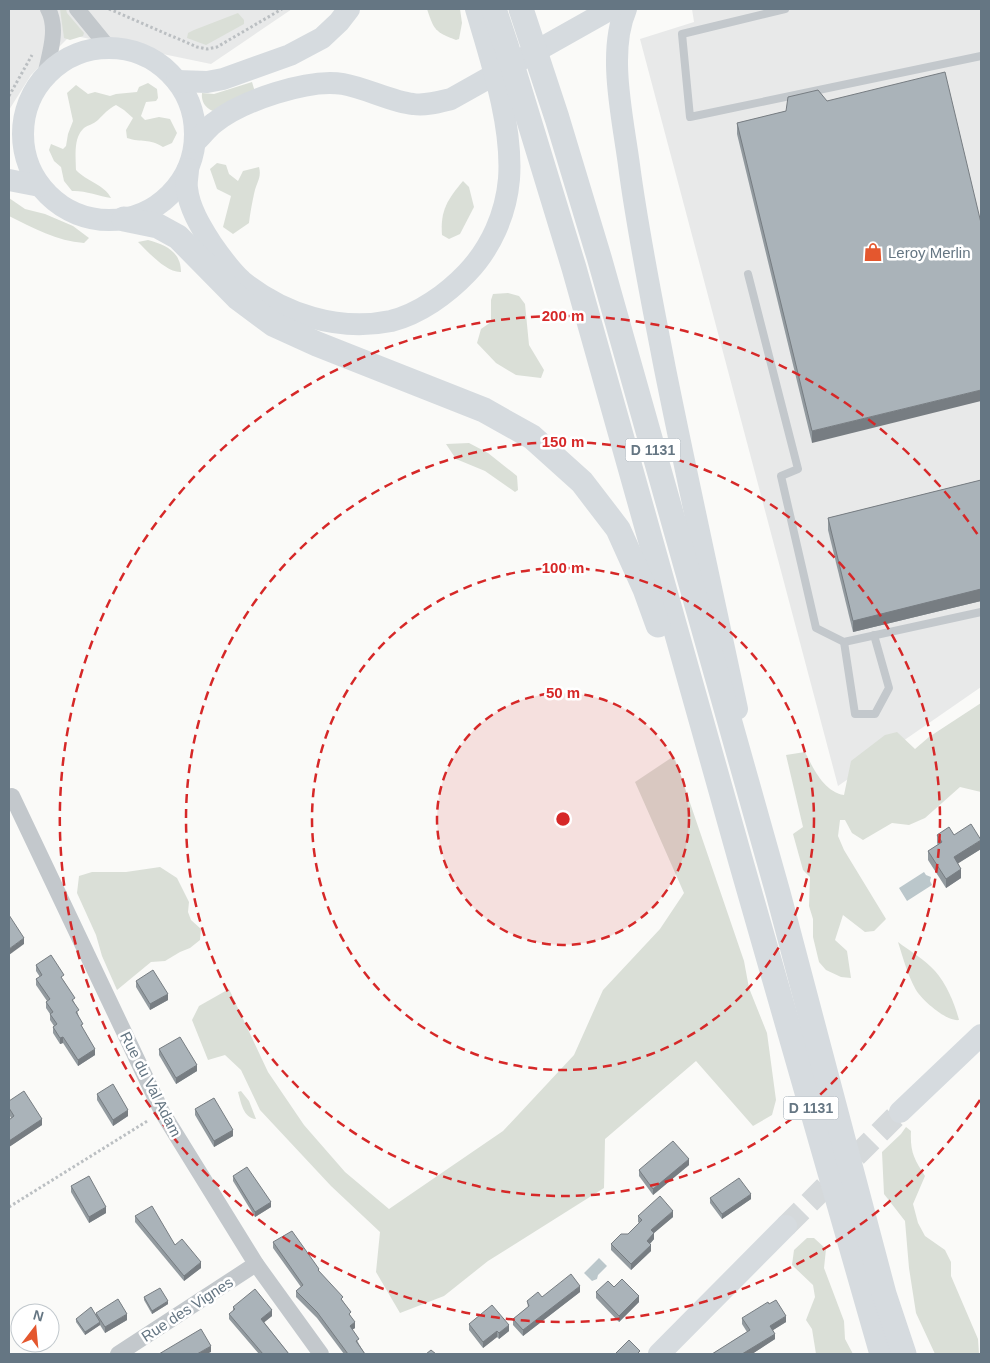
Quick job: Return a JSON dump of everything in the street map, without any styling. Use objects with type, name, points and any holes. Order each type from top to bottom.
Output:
[{"type":"main road","points":[[177,80],[207,82],[223,79],[290,55],[322,38],[339,22],[348,9]]},
{"type":"main road","points":[[476,9],[499,90],[509,153],[509,180],[502,215],[491,240],[476,264],[456,284],[418,310],[391,320],[361,324],[323,320],[300,314],[270,301],[241,280],[217,252],[197,221],[187,188],[188,169],[195,142],[196,129],[190,103],[177,80],[154,60],[131,51],[108,47],[90,49],[73,55],[58,64],[45,76],[35,89],[16,126],[22,134],[25,154],[32,174],[40,186],[57,203],[78,214],[100,220],[124,219],[158,226],[178,236],[238,298],[273,324],[317,344],[484,410],[532,437],[582,482],[618,530],[645,589],[741,862]]},
{"type":"main road","name":"D 1131","points":[[494,9],[574,268],[882,1354]]},
{"type":"main road","name":"D 1131","points":[[521,9],[557,118],[598,257],[778,893],[884,1294],[904,1354]]},
{"type":"main road","points":[[195,142],[213,123],[235,109],[285,91],[318,84],[345,84],[413,104],[431,104],[451,99],[610,9]]},
{"type":"main road","points":[[626,9],[620,24],[618,39],[618,77],[639,236],[686,472],[778,893]]},
{"type":"main road","points":[[124,219],[147,212],[167,198],[179,185],[188,169]]},
{"type":"main road","points":[[9,180],[40,186]]},
{"type":"main road","points":[[900,1112],[981,1035]]},
{"type":"main road","points":[[660,1354],[786,1226]]},
{"type":"street","points":[[45,76],[53,38],[51,14],[48,9]]},
{"type":"street","points":[[77,9],[108,47]]},
{"type":"street","name":"Rue du Val Adam","points":[[10,797],[162,1112],[256,1264],[321,1354]]},
{"type":"street","name":"Rue des Vignes","points":[[118,1354],[256,1264]]},
{"type":"lane","points":[[785,9],[682,34],[690,117],[981,56]]},
{"type":"lane","points":[[748,274],[798,470],[781,476],[816,628],[844,642],[981,612]]},
{"type":"lane","points":[[844,642],[855,714],[875,714],[889,688],[874,635]]},
{"type":"path","points":[[108,9],[197,47],[207,49],[216,47],[282,9]]},
{"type":"path","points":[[9,96],[34,52]]},
{"type":"path","points":[[9,1207],[162,1112]]},
{"type":"shaded area","points":[[9,9],[292,9],[211,64],[71,35],[31,75],[9,110]]},
{"type":"shaded area","points":[[60,9],[66,9],[67,13],[84,33],[83,36],[70,40],[64,38]]},
{"type":"shaded area","points":[[427,9],[460,9],[462,23],[459,39],[456,40],[439,32],[434,26]]},
{"type":"shaded area","points":[[692,9],[981,9],[981,687],[838,786],[640,39],[694,22]]},
{"type":"shaded area","points":[[238,13],[244,20],[244,24],[206,45],[187,38],[188,33],[194,30]]},
{"type":"shaded area","points":[[252,82],[255,92],[213,111],[203,101],[202,93],[214,94]]},
{"type":"shaded area","points":[[148,83],[157,89],[158,98],[156,101],[146,102],[141,116],[145,120],[159,117],[170,119],[177,133],[172,143],[163,147],[154,142],[127,138],[126,130],[133,118],[116,105],[80,132],[76,148],[76,170],[100,186],[111,198],[72,191],[64,181],[61,167],[54,161],[49,150],[51,144],[63,149],[66,146],[73,121],[67,93],[76,85],[88,94],[95,92],[110,96],[137,92],[139,87]]},
{"type":"shaded area","points":[[217,163],[226,165],[229,174],[238,181],[243,171],[259,167],[260,171],[249,223],[233,234],[223,227],[231,196],[217,189],[210,169]]},
{"type":"shaded area","points":[[463,181],[469,187],[474,207],[460,234],[449,239],[442,235],[442,219],[449,199]]},
{"type":"shaded area","points":[[9,198],[25,209],[45,214],[73,226],[89,238],[84,243],[64,240],[18,221],[9,216]]},
{"type":"shaded area","points":[[148,240],[161,244],[171,250],[178,259],[181,272],[164,266],[138,242]]},
{"type":"shaded area","points":[[508,293],[519,296],[525,304],[529,345],[544,370],[541,378],[516,375],[496,363],[477,343],[481,329],[491,322],[491,300],[493,294]]},
{"type":"shaded area","points":[[469,443],[488,453],[517,476],[518,490],[515,492],[485,471],[456,459],[446,444]]},
{"type":"shaded area","points":[[981,703],[981,792],[960,787],[925,818],[909,825],[892,823],[863,840],[852,833],[845,820],[840,820],[838,836],[844,850],[886,919],[874,931],[865,932],[843,915],[835,940],[847,951],[851,978],[841,977],[826,970],[819,962],[813,937],[813,919],[809,906],[810,877],[803,870],[793,834],[803,827],[786,755],[805,752],[825,784],[837,793],[844,795],[851,761],[885,735],[897,732],[915,749],[929,737]]},
{"type":"shaded area","points":[[674,756],[744,961],[749,988],[767,1033],[776,1100],[772,1115],[753,1126],[696,1061],[605,1139],[604,1188],[488,1261],[444,1296],[400,1313],[376,1272],[380,1232],[331,1186],[260,1110],[241,1070],[225,1055],[208,1060],[192,1020],[199,1006],[229,989],[268,1072],[304,1125],[345,1172],[389,1209],[503,1131],[574,1055],[603,990],[660,929],[684,893],[635,782]]},
{"type":"shaded area","points":[[160,867],[177,878],[189,902],[188,912],[191,920],[201,929],[200,940],[190,948],[165,961],[151,962],[117,990],[102,956],[96,935],[77,893],[79,876],[92,872],[126,872]]},
{"type":"shaded area","points":[[924,872],[931,877],[932,885],[907,901],[899,888]]},
{"type":"shaded area","points":[[898,942],[927,963],[943,981],[950,994],[959,1020],[948,1018],[919,995],[906,967]]},
{"type":"shaded area","points":[[241,1091],[249,1101],[256,1119],[245,1113],[238,1092]]},
{"type":"shaded area","points":[[906,1127],[911,1131],[911,1145],[914,1155],[925,1176],[913,1204],[918,1223],[925,1236],[945,1250],[951,1262],[951,1276],[978,1339],[979,1354],[935,1354],[916,1313],[909,1268],[905,1221],[884,1194],[882,1152]]},
{"type":"shaded area","points":[[807,1238],[814,1238],[826,1249],[824,1268],[844,1321],[845,1339],[853,1354],[816,1354],[812,1329],[806,1320],[815,1297],[813,1285],[792,1265],[794,1250]]},
{"type":"shaded area","points":[[599,1258],[607,1266],[598,1275],[597,1279],[592,1281],[584,1273]]},
{"type":"building","points":[[945,72],[981,223],[981,390],[812,431],[737,123],[786,111],[788,97],[818,90],[827,101]]},
{"type":"building","points":[[981,480],[981,589],[853,621],[828,518]]},
{"type":"building","points":[[971,824],[981,840],[954,857],[961,869],[946,879],[928,851],[942,842],[937,835],[949,827],[954,835]]},
{"type":"building","points":[[9,915],[24,938],[9,949]]},
{"type":"building","points":[[51,955],[64,975],[61,977],[75,998],[72,1000],[79,1010],[76,1012],[83,1024],[81,1025],[95,1049],[78,1060],[63,1037],[60,1038],[53,1027],[57,1024],[50,1014],[53,1012],[46,1002],[50,999],[36,979],[42,975],[36,965]]},
{"type":"building","points":[[153,970],[168,994],[150,1004],[136,981]]},
{"type":"building","points":[[180,1037],[197,1065],[176,1078],[159,1049]]},
{"type":"building","points":[[113,1084],[128,1110],[113,1120],[97,1094]]},
{"type":"building","points":[[24,1091],[42,1119],[9,1141],[9,1120],[14,1116],[9,1108],[9,1101]]},
{"type":"building","points":[[214,1098],[233,1130],[214,1141],[195,1109]]},
{"type":"building","points":[[673,1141],[689,1159],[653,1189],[639,1170]]},
{"type":"building","points":[[247,1167],[271,1202],[255,1212],[233,1176]]},
{"type":"building","points":[[89,1176],[106,1207],[89,1217],[71,1186]]},
{"type":"building","points":[[739,1178],[751,1194],[722,1214],[710,1198]]},
{"type":"building","points":[[660,1196],[673,1211],[651,1230],[654,1233],[647,1241],[651,1245],[631,1264],[611,1244],[621,1234],[628,1234],[642,1220],[638,1216]]},
{"type":"building","points":[[152,1206],[175,1245],[182,1239],[201,1262],[184,1276],[135,1216]]},
{"type":"building","points":[[292,1231],[318,1270],[343,1297],[341,1299],[351,1312],[349,1314],[355,1322],[350,1326],[359,1339],[356,1341],[365,1354],[348,1354],[317,1312],[296,1291],[303,1285],[273,1242]]},
{"type":"building","points":[[571,1274],[580,1286],[523,1330],[513,1319],[529,1306],[527,1301],[538,1292],[542,1297]]},
{"type":"building","points":[[622,1279],[639,1296],[619,1316],[596,1292],[608,1281],[614,1287]]},
{"type":"building","points":[[160,1288],[168,1301],[152,1311],[144,1297]]},
{"type":"building","points":[[255,1289],[272,1310],[261,1319],[289,1354],[263,1354],[229,1314],[235,1309],[233,1307]]},
{"type":"building","points":[[118,1299],[127,1314],[105,1327],[96,1313]]},
{"type":"building","points":[[776,1300],[786,1316],[770,1326],[775,1334],[742,1354],[712,1354],[750,1330],[742,1318],[768,1302],[769,1304]]},
{"type":"building","points":[[492,1305],[509,1325],[499,1333],[497,1331],[483,1342],[469,1324]]},
{"type":"building","points":[[91,1307],[100,1322],[85,1332],[76,1319]]},
{"type":"building","points":[[201,1329],[211,1346],[197,1354],[159,1354]]},
{"type":"building","points":[[629,1340],[640,1351],[637,1354],[615,1354]]},
{"type":"building","points":[[431,1350],[436,1354],[426,1354]]},
{"type":"tunnel","points":[[786,1226],[900,1112]]},
{"type":"place","name":"Leroy Merlin","points":[[873,252]]}]
